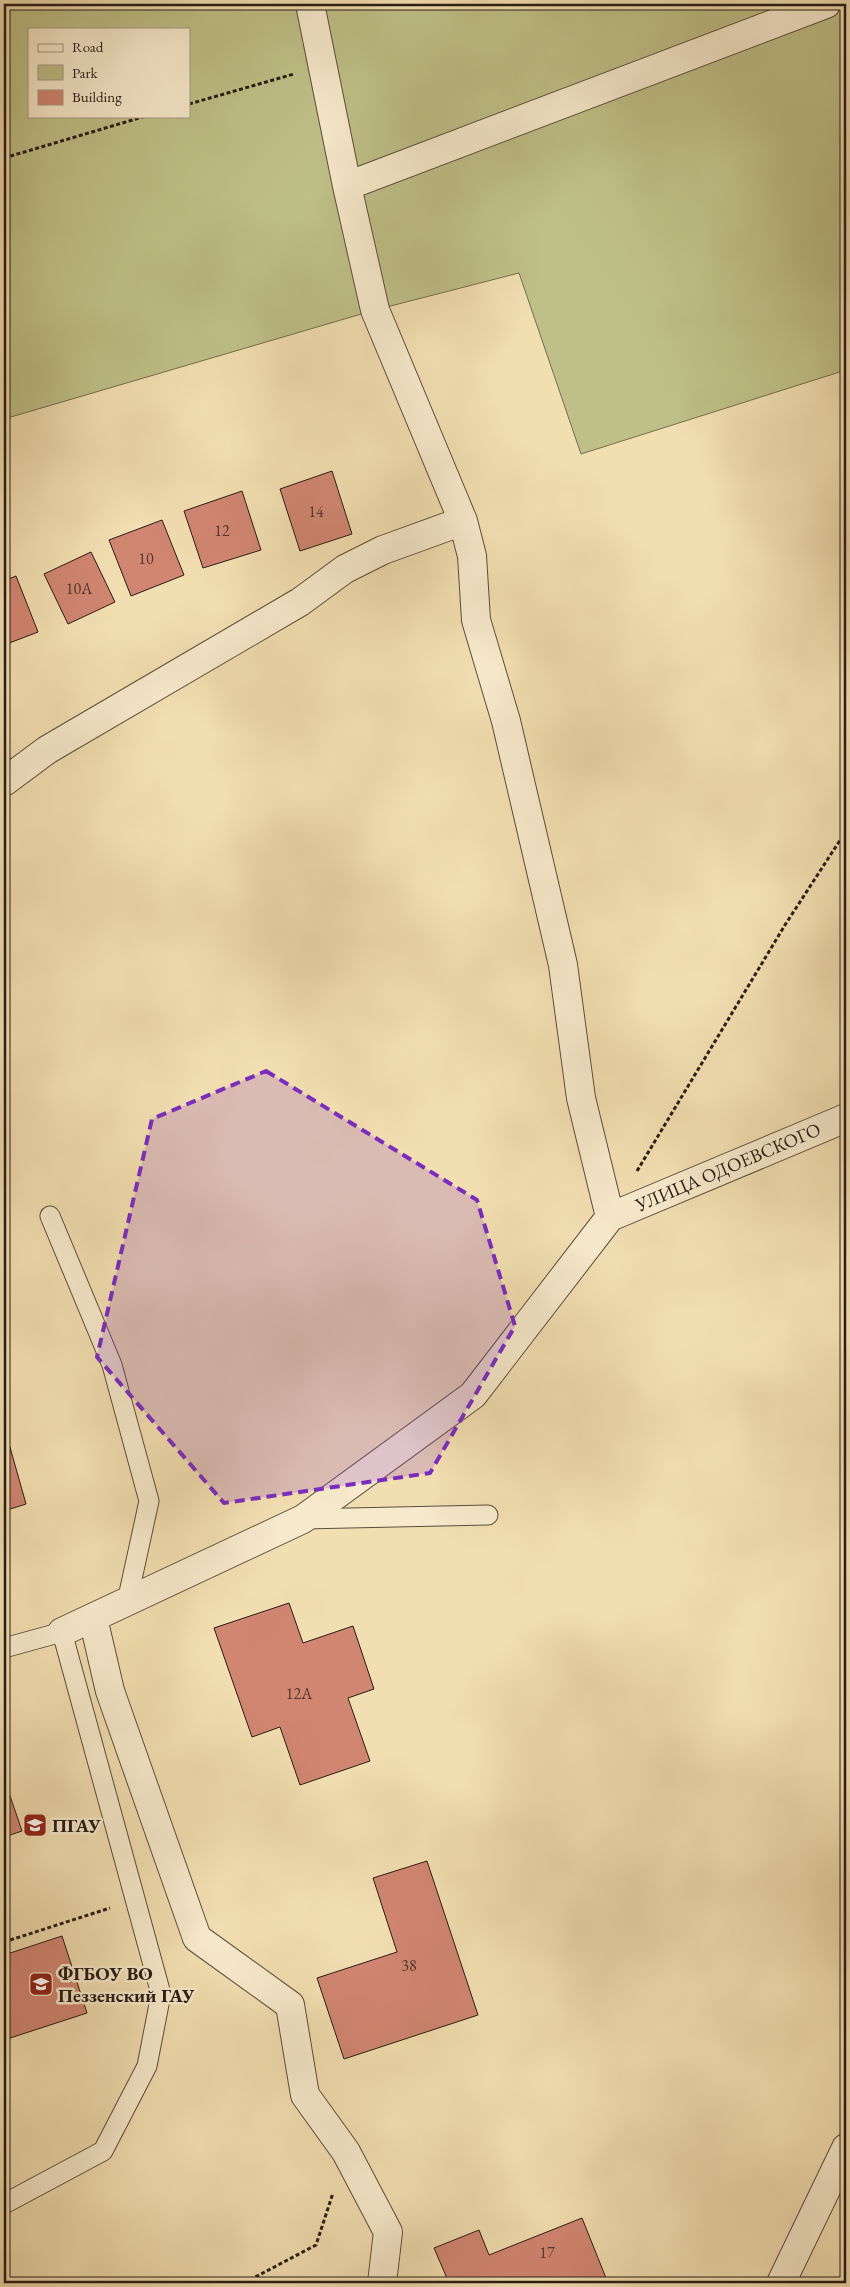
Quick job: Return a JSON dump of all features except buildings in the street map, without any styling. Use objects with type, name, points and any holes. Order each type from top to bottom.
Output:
[{"type":"street","points":[[62,1632],[303,1519],[473,1395],[610,1216],[581,1098],[563,965],[506,722],[476,620],[472,556],[463,521],[375,310],[347,186],[310,4]]},
{"type":"street","points":[[347,186],[826,4]]},
{"type":"street","points":[[4,782],[47,750],[300,602],[345,569],[383,550],[463,521]]},
{"type":"street","name":"УЛИЦА ОДОЕВСКОГО","points":[[610,1216],[846,1118]]},
{"type":"street","points":[[93,1618],[110,1691],[196,1938],[290,2006],[305,2095],[346,2152],[388,2232],[382,2283]]},
{"type":"street","points":[[781,2283],[846,2148]]},
{"type":"lane","points":[[50,1216],[112,1365],[149,1500],[128,1602]]},
{"type":"lane","points":[[303,1519],[488,1514]]},
{"type":"lane","points":[[4,1648],[62,1632],[162,1994],[147,2066],[102,2151],[4,2204]]},
{"type":"path","points":[[190,104],[322,65]]},
{"type":"path","points":[[4,158],[139,118]]},
{"type":"path","points":[[636,1174],[784,925],[846,831]]},
{"type":"path","points":[[4,1942],[135,1900]]},
{"type":"path","points":[[244,2283],[316,2245],[346,2152]]},
{"type":"highlighted area","points":[[266,1071],[477,1200],[515,1326],[430,1473],[224,1503],[97,1357],[152,1119]]},
{"type":"green space","points":[[4,4],[846,4],[846,370],[581,454],[519,273],[375,310],[4,419]]},
{"type":"place","name":"ПГАУ","points":[[35,1825]]},
{"type":"place","name":"ФГБОУ ВО Пеззенский ГАУ","points":[[41,1984]]}]
